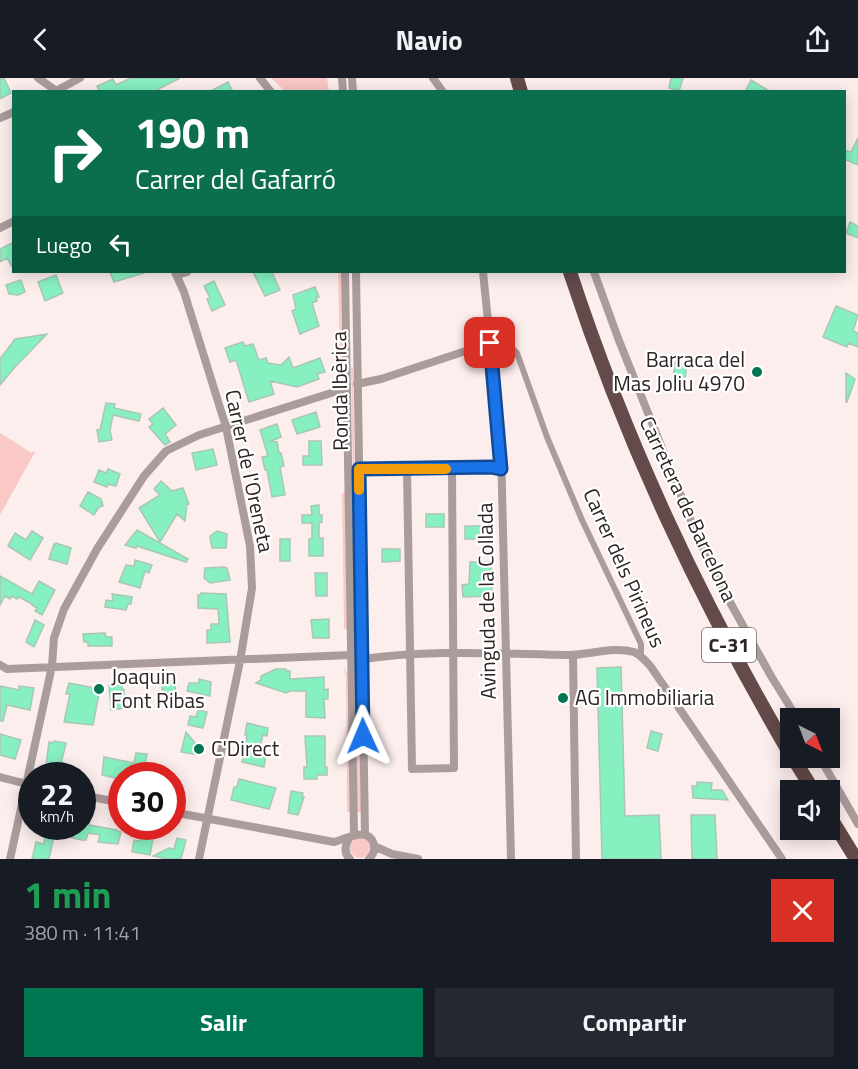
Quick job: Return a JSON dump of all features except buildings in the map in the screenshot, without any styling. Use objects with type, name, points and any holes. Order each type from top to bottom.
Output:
[{"type":"highway","name":"Carretera de Barcelona","points":[[570,273],[610,388],[673,534],[718,625],[780,736]]},
{"type":"highway","points":[[840,833],[856,859]]},
{"type":"street","points":[[38,78],[55,90]]},
{"type":"street","points":[[58,90],[80,78]]},
{"type":"street","name":"Carrer de l'Oreneta","points":[[176,273],[226,427],[250,546],[252,588],[240,661],[199,859]]},
{"type":"street","name":"Ronda Ibèrica","points":[[345,273],[352,836],[347,841],[348,855]]},
{"type":"street","name":"Ronda Ibèrica","points":[[356,273],[365,835]]},
{"type":"street","name":"Avinguda de la Collada","points":[[483,273],[494,343],[501,469],[511,859]]},
{"type":"street","points":[[594,273],[618,339],[698,538],[726,595],[791,708]]},
{"type":"street","points":[[357,384],[381,379],[494,343]]},
{"type":"street","name":"Carrer dels Pirineus","points":[[494,343],[509,345],[517,353],[582,520],[641,644],[641,656],[651,667],[782,859]]},
{"type":"street","points":[[33,762],[52,666],[54,638],[64,609],[97,549],[144,476],[166,451],[199,435],[347,388]]},
{"type":"street","points":[[359,469],[491,467],[501,469]]},
{"type":"street","points":[[407,470],[412,769],[454,768],[452,469]]},
{"type":"street","points":[[363,659],[410,655],[506,653],[573,655],[597,651],[633,652],[641,656]]},
{"type":"street","points":[[0,664],[7,669],[351,655]]},
{"type":"street","points":[[573,655],[576,859]]},
{"type":"street","points":[[826,768],[858,824]]},
{"type":"street","points":[[0,777],[18,782]]},
{"type":"street","points":[[186,815],[334,842],[352,836],[365,835],[371,839],[374,846],[369,859]]},
{"type":"street","points":[[10,859],[18,828]]},
{"type":"street","points":[[334,842],[348,855]]},
{"type":"street","points":[[374,846],[392,854],[418,859]]},
{"type":"street","points":[[369,859],[392,854]]},
{"type":"shaded area","points":[[271,78],[327,78],[329,90],[284,90]]},
{"type":"shaded area","points":[[338,273],[341,273],[342,359],[340,360]]},
{"type":"shaded area","points":[[351,367],[353,367],[355,486],[353,486]]},
{"type":"shaded area","points":[[0,433],[30,452],[35,452],[0,515]]},
{"type":"shaded area","points":[[342,493],[345,493],[347,629],[344,629]]},
{"type":"shaded area","points":[[353,494],[356,494],[358,628],[355,628]]},
{"type":"shaded area","points":[[355,636],[357,636],[358,656],[361,812],[357,812]]},
{"type":"shaded area","points":[[343,664],[347,674],[350,812],[347,812],[346,676]]},
{"type":"shaded area","points":[[360,838],[367,841],[370,848],[367,855],[360,858],[353,855],[350,848],[353,841]]},
{"type":"slow traffic","points":[[359,490],[359,469],[446,469]]},
{"type":"place","name":"Barraca del Mas Joliu 4970","points":[[757,372]]},
{"type":"place","name":"Joaquin Font Ribas","points":[[99,689]]},
{"type":"place","name":"AG Immobiliaria","points":[[563,698]]},
{"type":"place","name":"C'Direct","points":[[199,749]]},
{"type":"route","points":[[363,736],[359,469],[491,467],[501,469],[490,343]]}]
